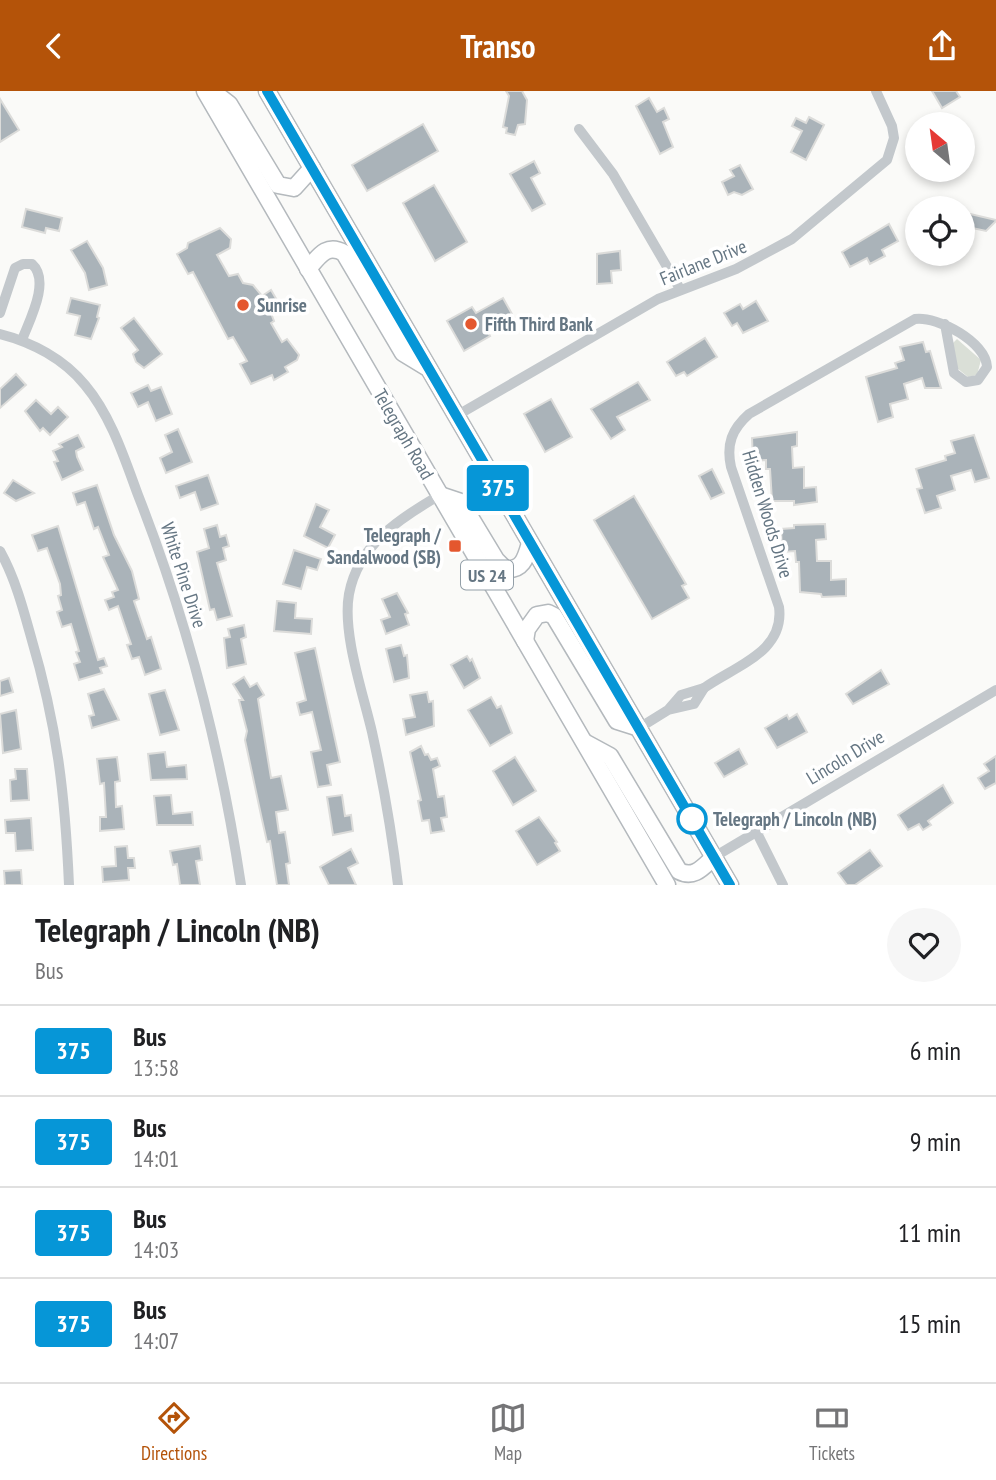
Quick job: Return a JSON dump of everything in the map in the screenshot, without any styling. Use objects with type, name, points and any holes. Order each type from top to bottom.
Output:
[{"type":"highway","name":"Telegraph Road","points":[[205,91],[667,885]]},
{"type":"highway","points":[[212,91],[229,104],[278,185],[294,188],[312,168]]},
{"type":"highway","name":"US 24","points":[[267,91],[730,885]]},
{"type":"highway","points":[[308,269],[324,250],[336,249],[344,253],[403,353],[428,368]]},
{"type":"highway","points":[[440,495],[461,502],[496,560],[505,569],[514,569],[523,563],[530,543]]},
{"type":"highway","points":[[525,641],[527,629],[537,615],[548,613],[554,616],[617,721],[639,728]]},
{"type":"highway","points":[[584,741],[610,755],[679,871],[689,875],[695,873],[714,857]]},
{"type":"street","name":"Fairlane Drive","points":[[456,416],[680,289],[736,269],[775,250],[879,170],[887,160],[894,138],[888,113],[876,91]]},
{"type":"street","points":[[579,129],[613,174],[680,289]]},
{"type":"street","points":[[0,313],[15,268],[32,264],[39,271],[40,285],[22,340]]},
{"type":"street","name":"Hidden Woods Drive","points":[[639,728],[668,710],[694,704],[704,688],[766,648],[780,623],[779,607],[731,467],[729,455],[733,432],[749,414],[906,323],[932,318],[945,324]]},
{"type":"street","points":[[945,324],[984,355],[987,367],[978,380],[967,382],[954,373],[945,324]]},
{"type":"street","name":"White Pine Drive","points":[[0,334],[22,340],[63,364],[86,386],[103,412],[127,465],[159,550],[196,669],[225,793],[241,885]]},
{"type":"street","points":[[398,885],[379,764],[352,641],[349,594],[361,562],[378,539],[404,517],[440,495]]},
{"type":"street","points":[[0,551],[29,628],[56,732],[64,786],[69,885]]},
{"type":"street","name":"Lincoln Drive","points":[[714,857],[996,690]]},
{"type":"street","points":[[756,831],[783,885]]},
{"type":"shaded area","points":[[957,339],[981,360],[977,375],[968,377],[957,368],[953,343]]},
{"type":"building","points":[[506,91],[522,91],[527,100],[525,124],[518,125],[515,135],[506,133],[507,128],[503,127],[509,96]]},
{"type":"building","points":[[932,91],[956,91],[960,97],[942,108]]},
{"type":"building","points":[[649,98],[657,112],[664,108],[669,119],[663,122],[673,147],[660,154],[636,106]]},
{"type":"building","points":[[0,99],[19,130],[0,142]]},
{"type":"building","points":[[809,117],[824,125],[806,160],[791,152],[802,131],[792,126],[796,118],[806,123]]},
{"type":"building","points":[[423,124],[438,151],[367,191],[352,165]]},
{"type":"building","points":[[534,161],[540,173],[531,178],[545,204],[532,211],[510,174]]},
{"type":"building","points":[[740,165],[753,189],[742,195],[734,192],[728,195],[722,182],[734,176],[730,170]]},
{"type":"building","points":[[434,185],[467,242],[435,261],[403,203]]},
{"type":"building","points":[[26,209],[62,218],[59,231],[46,228],[45,233],[22,227]]},
{"type":"building","points":[[975,215],[996,220],[986,231],[975,229]]},
{"type":"building","points":[[889,224],[898,241],[882,250],[885,256],[870,264],[867,258],[850,267],[842,252]]},
{"type":"building","name":"Sunrise","points":[[220,228],[231,239],[230,248],[217,255],[229,276],[238,274],[243,283],[253,285],[262,296],[271,290],[278,302],[269,308],[274,321],[271,323],[282,342],[287,339],[299,355],[297,360],[285,367],[288,372],[274,380],[272,375],[251,384],[240,364],[247,361],[233,337],[228,339],[193,272],[188,274],[177,254],[187,248],[188,243]]},
{"type":"building","points":[[87,241],[103,268],[107,285],[89,290],[85,273],[71,250]]},
{"type":"building","points":[[620,251],[621,270],[611,271],[612,283],[597,284],[597,254]]},
{"type":"building","points":[[71,298],[100,305],[99,318],[91,339],[75,335],[80,316],[67,313]]},
{"type":"building","name":"Fifth Third Bank","points":[[503,298],[512,314],[486,328],[490,336],[464,351],[447,321],[472,307],[476,313]]},
{"type":"building","points":[[756,301],[768,321],[743,333],[737,323],[732,326],[724,313],[740,304],[743,309]]},
{"type":"building","points":[[134,318],[162,354],[144,368],[136,362],[133,354],[138,350],[121,328]]},
{"type":"building","points":[[705,338],[717,357],[687,376],[684,372],[676,376],[667,362]]},
{"type":"building","points":[[923,342],[926,352],[930,351],[941,388],[925,388],[922,378],[904,384],[908,399],[890,404],[893,417],[878,422],[866,377],[897,368],[895,363],[904,360],[900,347]]},
{"type":"building","points":[[16,374],[26,385],[0,408],[0,389]]},
{"type":"building","points":[[638,382],[650,400],[617,417],[625,430],[611,439],[591,409]]},
{"type":"building","points":[[148,385],[151,391],[161,387],[172,414],[156,421],[148,402],[138,407],[131,393]]},
{"type":"building","points":[[551,399],[572,437],[545,452],[524,414]]},
{"type":"building","points":[[36,400],[51,414],[58,407],[68,417],[50,435],[43,428],[40,431],[25,411]]},
{"type":"building","points":[[178,429],[192,462],[166,473],[160,458],[172,452],[165,435]]},
{"type":"building","points":[[797,432],[797,446],[792,447],[793,468],[804,467],[804,488],[816,487],[817,502],[794,505],[794,501],[772,501],[770,469],[766,469],[766,460],[753,461],[752,438]]},
{"type":"building","points":[[78,435],[84,447],[76,451],[83,470],[62,480],[54,462],[58,461],[53,451],[62,447],[59,444]]},
{"type":"building","points":[[974,435],[989,478],[975,482],[971,470],[951,476],[955,490],[937,496],[941,508],[925,513],[917,489],[922,488],[916,469],[946,460],[945,456],[955,453],[951,441]]},
{"type":"building","points":[[712,469],[724,493],[711,499],[699,476]]},
{"type":"building","points":[[208,475],[218,504],[201,510],[195,492],[180,498],[176,486]]},
{"type":"building","points":[[13,480],[34,493],[16,501],[4,493]]},
{"type":"building","points":[[97,485],[114,535],[132,571],[139,599],[134,601],[147,639],[151,637],[161,669],[145,675],[139,657],[132,659],[127,645],[131,644],[118,606],[109,610],[105,600],[114,597],[112,592],[118,590],[103,557],[109,555],[98,527],[94,529],[85,502],[77,505],[73,493]]},
{"type":"building","points":[[634,496],[686,584],[682,586],[689,598],[652,619],[594,520]]},
{"type":"building","points":[[316,504],[329,510],[320,527],[335,535],[328,548],[304,536]]},
{"type":"building","points":[[825,524],[826,539],[816,540],[817,561],[831,561],[831,580],[846,579],[846,596],[822,597],[821,594],[800,592],[799,562],[796,562],[795,551],[782,552],[781,529],[794,528],[794,525]]},
{"type":"building","points":[[217,525],[220,537],[226,535],[229,546],[223,548],[226,560],[217,563],[232,616],[217,620],[214,609],[210,610],[197,552],[209,548],[204,529]]},
{"type":"building","points":[[58,526],[98,660],[104,658],[107,666],[100,668],[102,673],[79,680],[74,664],[80,662],[76,652],[79,651],[71,624],[62,627],[57,612],[62,610],[58,596],[61,595],[60,584],[47,548],[38,551],[32,535]]},
{"type":"building","points":[[294,550],[321,559],[317,570],[307,567],[301,589],[283,584]]},
{"type":"building","points":[[397,593],[408,613],[405,614],[409,625],[386,634],[381,620],[390,617],[382,599]]},
{"type":"building","points":[[277,601],[296,603],[295,618],[312,619],[311,634],[274,631]]},
{"type":"building","points":[[244,625],[246,637],[241,639],[246,664],[227,668],[224,638],[230,637],[228,629]]},
{"type":"building","points":[[401,645],[404,656],[407,655],[409,678],[394,682],[386,649]]},
{"type":"building","points":[[315,648],[340,762],[327,765],[331,785],[318,787],[311,752],[321,750],[312,712],[300,715],[297,703],[306,700],[295,653]]},
{"type":"building","points":[[467,656],[470,661],[472,659],[480,678],[464,688],[451,665]]},
{"type":"building","points":[[881,670],[889,684],[853,704],[846,694]]},
{"type":"building","points":[[244,677],[250,687],[257,683],[264,695],[258,699],[271,778],[281,776],[288,810],[276,812],[279,833],[285,832],[290,863],[286,864],[289,885],[277,885],[270,841],[267,842],[261,815],[245,740],[247,731],[239,700],[243,700],[233,684]]},
{"type":"building","points":[[9,678],[13,692],[0,696],[0,681]]},
{"type":"building","points":[[104,689],[119,720],[92,728],[89,716],[94,715],[88,694]]},
{"type":"building","points":[[165,690],[179,730],[160,735],[149,694]]},
{"type":"building","points":[[427,692],[429,702],[433,701],[434,726],[406,735],[403,719],[415,717],[410,695]]},
{"type":"building","points":[[491,697],[497,708],[501,706],[512,733],[490,746],[468,710]]},
{"type":"building","points":[[16,710],[21,749],[3,753],[0,714]]},
{"type":"building","points":[[797,714],[807,732],[777,748],[765,728],[787,715],[789,719]]},
{"type":"building","points":[[421,746],[431,760],[437,758],[440,766],[433,769],[438,797],[444,796],[447,817],[441,818],[444,831],[431,833],[429,820],[422,821],[418,801],[421,800],[410,752]]},
{"type":"building","points":[[739,749],[747,764],[724,777],[715,763]]},
{"type":"building","points":[[165,752],[167,767],[186,765],[187,779],[151,780],[148,754]]},
{"type":"building","points":[[996,756],[996,783],[985,789],[978,778],[989,771],[984,764]]},
{"type":"building","points":[[117,757],[120,781],[115,782],[116,807],[122,806],[124,829],[100,831],[100,817],[106,817],[104,783],[100,784],[97,759]]},
{"type":"building","points":[[515,757],[536,791],[513,805],[493,771]]},
{"type":"building","points":[[15,769],[27,769],[29,800],[11,801],[10,780],[16,779]]},
{"type":"building","points":[[943,785],[953,803],[928,821],[931,825],[923,830],[919,824],[908,830],[898,815]]},
{"type":"building","points":[[171,795],[173,814],[192,812],[193,825],[157,825],[154,796]]},
{"type":"building","points":[[342,795],[345,816],[351,815],[353,831],[333,835],[327,797]]},
{"type":"building","points":[[539,817],[557,842],[555,843],[560,851],[537,865],[516,831]]},
{"type":"building","points":[[31,818],[33,850],[16,851],[15,833],[6,833],[5,820]]},
{"type":"building","points":[[127,846],[128,858],[134,858],[135,868],[128,868],[129,880],[103,882],[102,867],[116,866],[115,847]]},
{"type":"building","points":[[200,846],[202,860],[196,861],[200,885],[180,885],[177,864],[173,865],[170,851]]},
{"type":"building","points":[[351,849],[358,863],[348,868],[356,885],[329,885],[320,867]]},
{"type":"building","points":[[870,850],[882,866],[855,885],[847,885],[838,873]]},
{"type":"building","points":[[21,870],[22,885],[5,885],[4,871]]},
{"type":"bus line","name":"375","points":[[267,91],[730,885]]},
{"type":"place","name":"Sunrise","points":[[243,305]]},
{"type":"place","name":"Fifth Third Bank","points":[[471,324]]},
{"type":"place","name":"Telegraph / Sandalwood (SB)","points":[[455,546]]},
{"type":"place","name":"Telegraph / Lincoln (NB)","points":[[692,819]]}]
